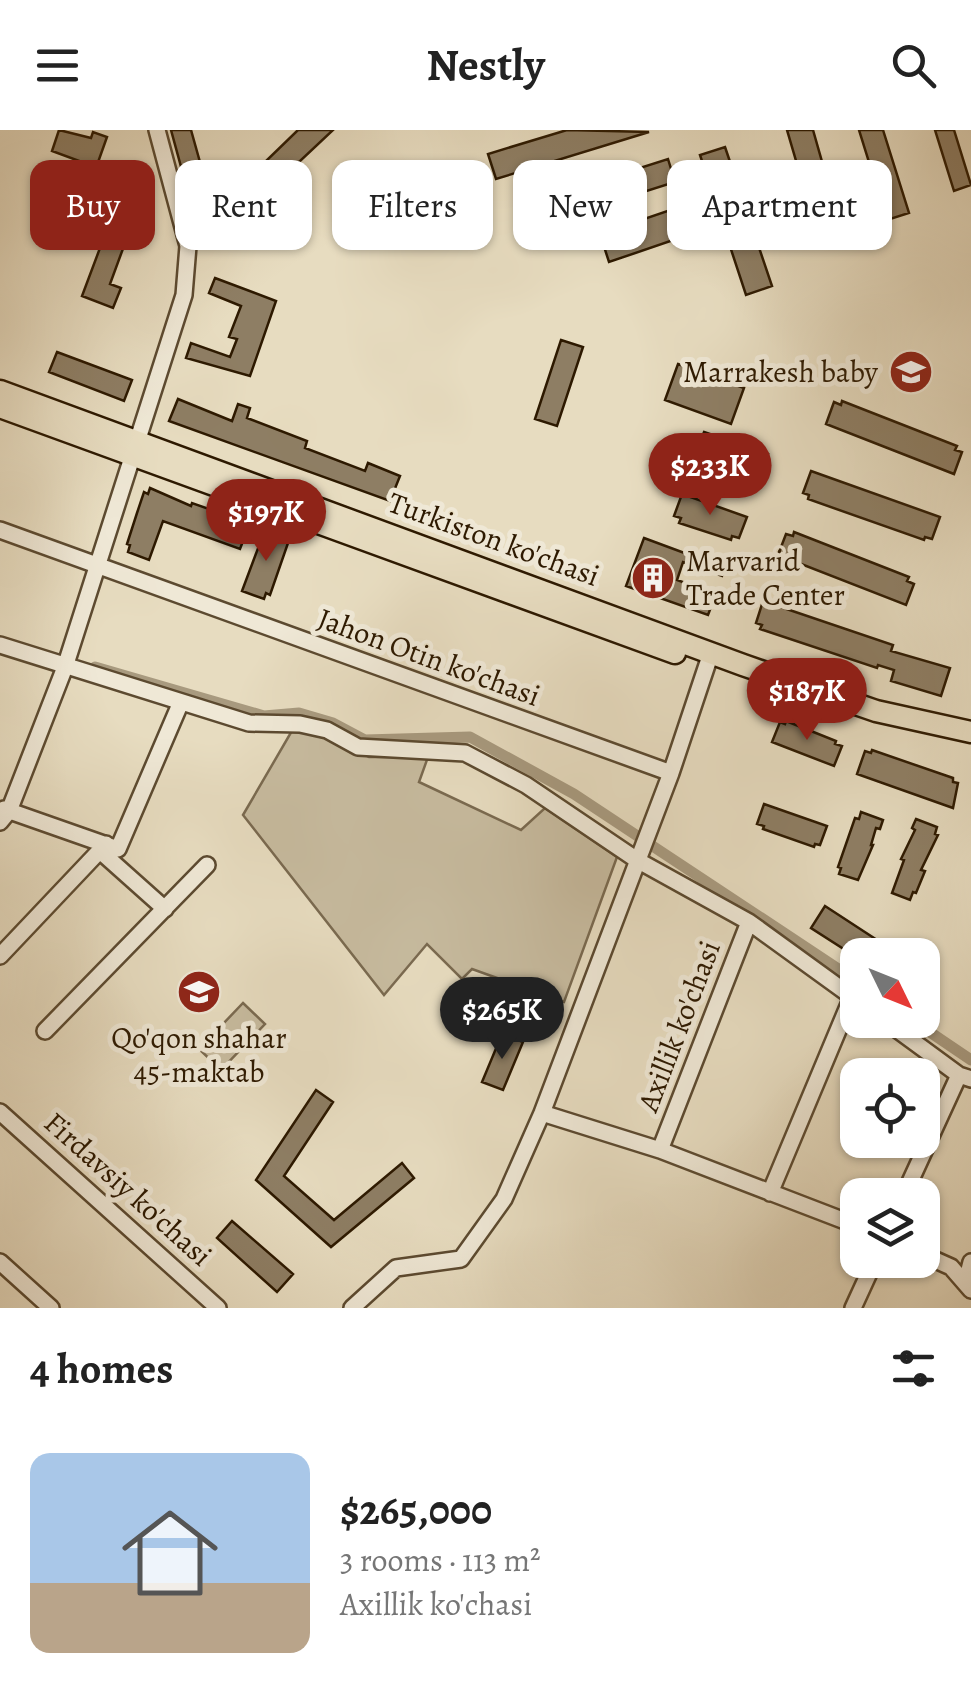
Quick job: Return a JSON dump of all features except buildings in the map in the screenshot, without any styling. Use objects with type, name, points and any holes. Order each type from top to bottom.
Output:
[{"type":"main road","name":"Turkiston ko'chasi","points":[[0,390],[134,448]]},
{"type":"main road","name":"Turkiston ko'chasi","points":[[0,407],[134,448],[709,659],[872,724],[971,746]]},
{"type":"main road","name":"Turkiston ko'chasi","points":[[709,659],[876,711],[971,732]]},
{"type":"street","points":[[157,130],[188,246],[184,294],[65,667],[3,814],[102,848],[118,849],[180,702]]},
{"type":"street","name":"Jahon Otin ko'chasi","points":[[0,530],[671,773]]},
{"type":"street","points":[[0,645],[249,723],[300,724],[327,730],[358,747],[465,753],[526,785],[638,858],[749,922],[840,988]]},
{"type":"street","points":[[352,1308],[396,1268],[461,1259],[504,1198],[542,1112],[671,773],[709,659]]},
{"type":"street","points":[[102,848],[165,909]]},
{"type":"street","points":[[0,956],[102,848]]},
{"type":"street","points":[[45,1031],[208,865]]},
{"type":"street","name":"Axillik ko'chasi","points":[[660,1150],[749,922]]},
{"type":"street","points":[[770,1193],[840,1033]]},
{"type":"street","points":[[910,1038],[965,1076],[913,1178]]},
{"type":"street","name":"Firdavsiy ko'chasi","points":[[0,1112],[218,1308]]},
{"type":"street","name":"Axillik ko'chasi","points":[[542,1112],[660,1150],[840,1219]]},
{"type":"street","points":[[0,1262],[51,1308]]},
{"type":"street","points":[[968,1286],[971,1262]]},
{"type":"street","points":[[940,1263],[968,1286]]},
{"type":"street","points":[[853,1308],[867,1278]]},
{"type":"shaded area","points":[[293,729],[329,736],[369,757],[428,757],[419,782],[521,830],[545,808],[617,857],[564,1002],[472,969],[462,979],[427,944],[384,995],[243,815]]},
{"type":"shaded area","points":[[243,1003],[265,1024],[221,1070],[199,1049]]},
{"type":"waterway","points":[[95,667],[264,716],[299,713],[333,723],[365,740],[470,737],[574,794],[840,970]]},
{"type":"waterway","points":[[939,1038],[971,1060]]},
{"type":"place","name":"Marrakesh baby","points":[[911,372]]},
{"type":"place","name":"Marvarid Trade Center","points":[[653,578]]},
{"type":"place","name":"Qo'qon shahar 45-maktab","points":[[199,992]]}]
